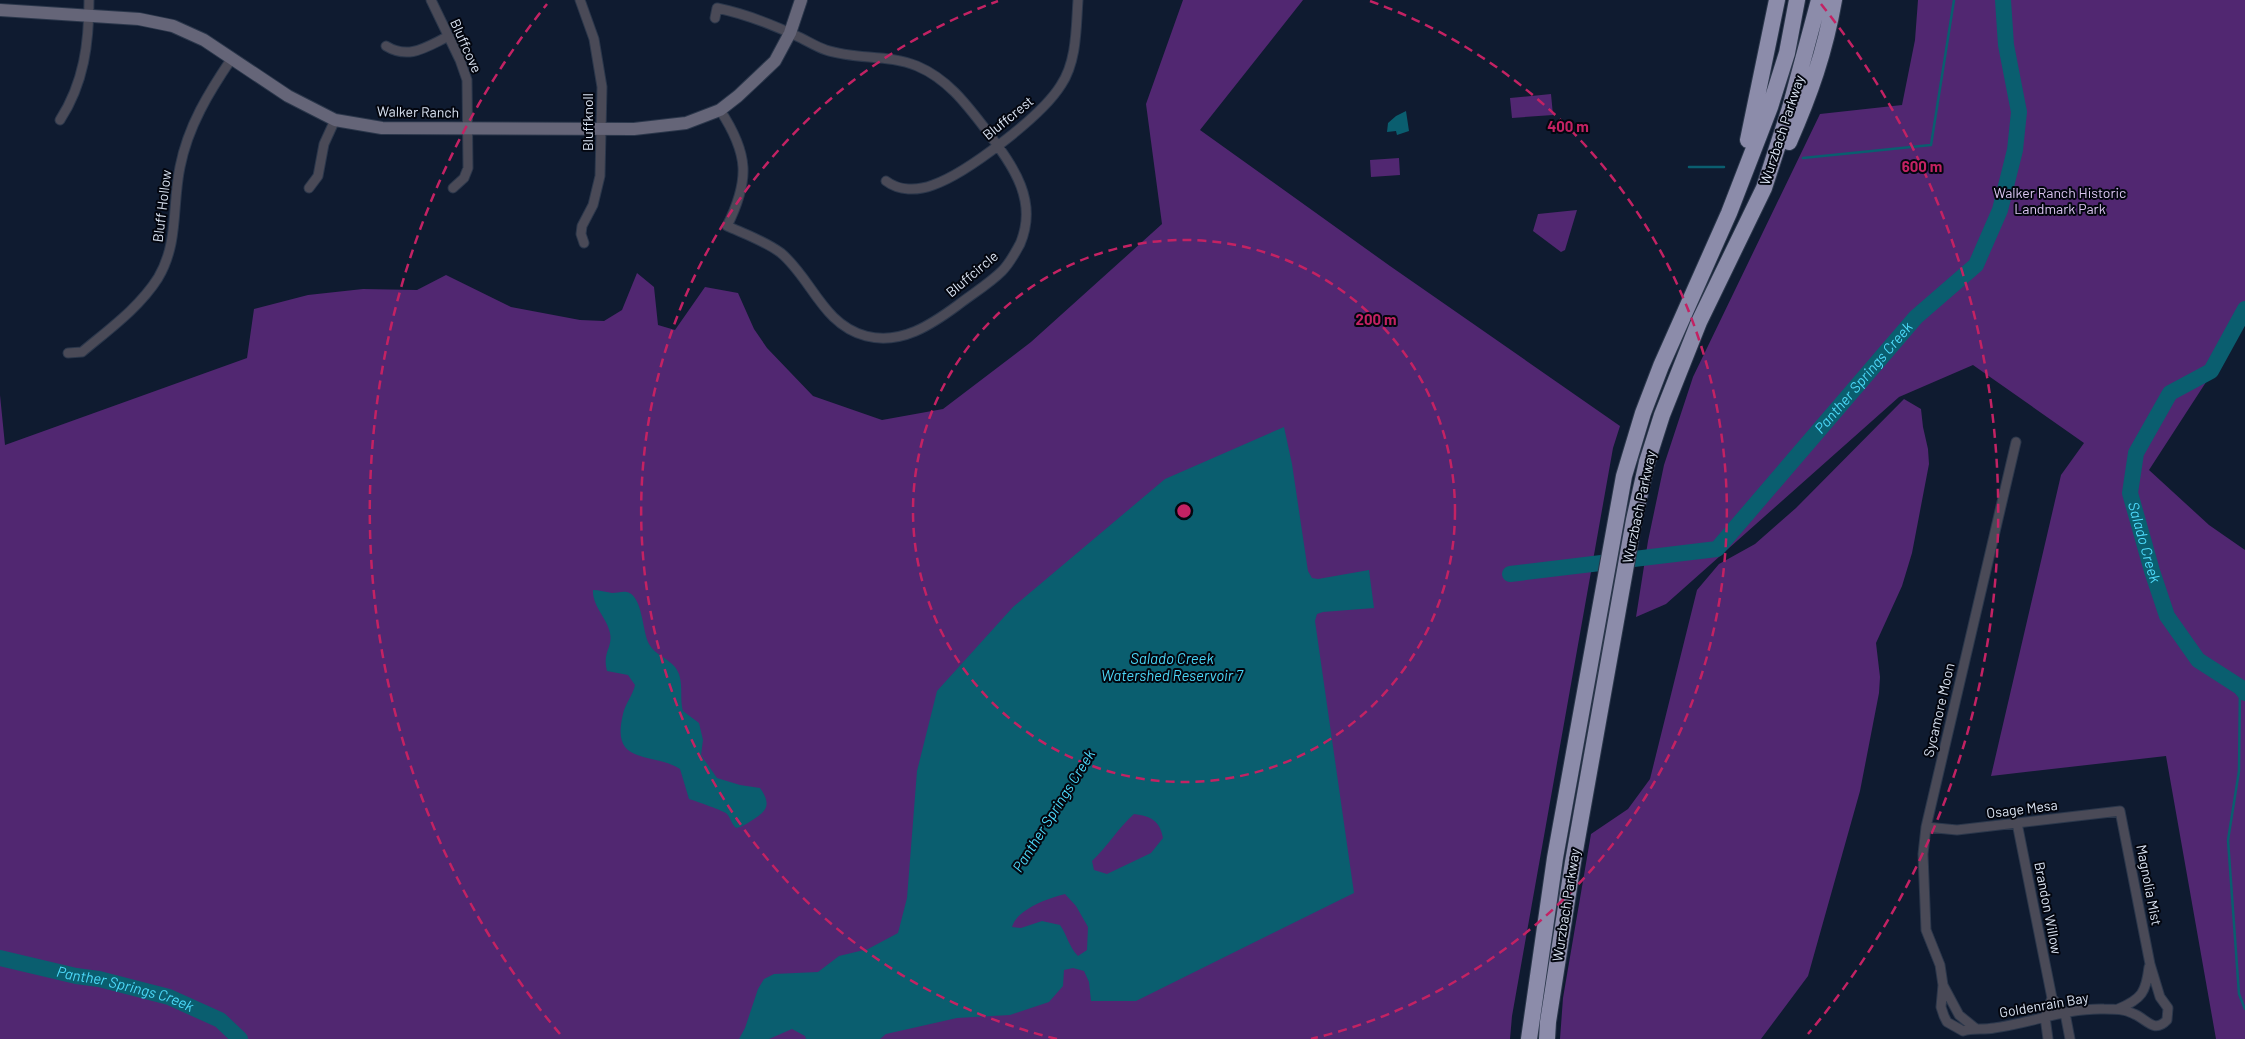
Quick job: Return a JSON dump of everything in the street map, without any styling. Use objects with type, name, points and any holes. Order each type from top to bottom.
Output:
[{"type":"highway","points":[[1739,182],[1777,0]]},
{"type":"highway","name":"Wurzbach Parkway","points":[[1529,1039],[1555,858],[1624,476],[1643,413],[1668,349],[1729,213],[1739,182],[1770,107],[1787,53],[1797,0]]},
{"type":"highway","name":"Wurzbach Parkway","points":[[1547,1039],[1572,862],[1634,520],[1647,462],[1662,415],[1699,322],[1764,188],[1790,108],[1818,0]]},
{"type":"highway","points":[[1764,188],[1788,145],[1810,94],[1828,32],[1834,0]]},
{"type":"street","points":[[60,120],[70,105],[81,76],[87,44],[89,0]]},
{"type":"street","name":"Bluffcove","points":[[431,0],[447,37],[460,60],[467,80],[468,168],[464,178],[453,188]]},
{"type":"street","name":"Bluffknoll","points":[[580,0],[594,39],[602,87],[600,176],[592,205],[582,226],[581,234],[584,243]]},
{"type":"street","name":"Walker Ranch","points":[[0,10],[139,19],[173,26],[204,40],[288,96],[335,120],[382,128],[634,129],[686,123],[720,110],[738,96],[775,61],[790,33],[801,0]]},
{"type":"street","name":"Bluffcrest","points":[[886,181],[892,186],[904,189],[933,185],[955,174],[998,145],[1041,109],[1061,85],[1073,56],[1078,0]]},
{"type":"street","name":"Bluffcircle","points":[[716,18],[717,8],[733,11],[840,54],[894,59],[929,72],[958,95],[998,145],[1018,176],[1026,200],[1025,229],[1016,253],[1004,270],[934,323],[918,332],[899,337],[866,336],[848,328],[831,317],[792,264],[780,252],[727,226],[742,189],[744,162],[734,131],[720,110]]},
{"type":"street","points":[[386,46],[397,53],[409,53],[447,37]]},
{"type":"street","name":"Bluff Hollow","points":[[68,353],[82,352],[142,299],[158,278],[172,242],[176,192],[186,145],[204,101],[232,58]]},
{"type":"street","points":[[309,188],[318,176],[324,144],[335,120]]},
{"type":"street","name":"Sycamore Moon","points":[[1975,1028],[1963,1031],[1947,1022],[1941,1008],[1943,985],[1940,965],[1926,930],[1923,854],[1926,828],[2016,442]]},
{"type":"street","name":"Osage Mesa","points":[[1926,828],[1956,830],[2120,811]]},
{"type":"street","name":"Magnolia Mist","points":[[2118,1009],[2134,1014],[2153,1026],[2159,1026],[2167,1020],[2168,1008],[2160,997],[2150,964],[2120,811]]},
{"type":"street","name":"Brandon Willow","points":[[2018,823],[2052,998],[2065,1013]]},
{"type":"street","name":"Magnolia Mist","points":[[2118,1009],[2141,996],[2147,981],[2150,964]]},
{"type":"street","name":"Sycamore Moon","points":[[1943,985],[1959,1016],[1975,1028]]},
{"type":"street","points":[[2048,1039],[2045,1017],[2052,998]]},
{"type":"street","name":"Goldenrain Bay","points":[[1975,1028],[1993,1028],[2078,1010],[2118,1009]]},
{"type":"street","points":[[2065,1013],[2070,1039]]},
{"type":"green space","points":[[1183,0],[1303,0],[1200,130],[1390,266],[1620,426],[1613,448],[1512,1016],[1510,1039],[0,1039],[0,395],[5,445],[247,358],[254,309],[308,295],[363,289],[417,290],[446,275],[511,307],[580,320],[604,321],[622,310],[637,273],[654,287],[658,325],[675,330],[705,287],[738,293],[754,329],[767,348],[813,396],[882,420],[943,409],[1031,342],[1162,224],[1146,104]]},
{"type":"green space","name":"Walker Ranch Historic Landmark Park","points":[[1918,0],[2245,0],[2245,322],[2149,470],[2209,525],[2245,550],[2245,1039],[2216,1039],[2166,756],[1991,776],[2061,475],[2084,443],[1973,365],[1899,397],[1666,604],[1636,617],[1648,541],[1664,465],[1693,377],[1820,114],[1902,105],[1915,40]]},
{"type":"green space","points":[[1551,94],[1553,115],[1512,118],[1510,98]]},
{"type":"green space","points":[[1399,158],[1400,175],[1371,177],[1370,160]]},
{"type":"green space","points":[[1577,210],[1565,250],[1561,252],[1533,231],[1538,214]]},
{"type":"green space","points":[[1904,399],[1921,409],[1929,464],[1912,553],[1902,586],[1876,643],[1880,677],[1879,693],[1860,791],[1808,976],[1761,1039],[1560,1039],[1563,998],[1591,834],[1628,809],[1650,779],[1697,590],[1719,564],[1755,544],[1796,508]]},
{"type":"water","points":[[1406,111],[1409,131],[1397,135],[1396,131],[1387,132],[1388,123]]},
{"type":"water","name":"Salado Creek Watershed Reservoir 7","points":[[1284,427],[1292,464],[1308,571],[1312,578],[1318,579],[1369,570],[1374,608],[1323,612],[1317,614],[1315,621],[1354,893],[1136,1001],[1091,1001],[1089,982],[1084,971],[1073,968],[1064,970],[1063,986],[1049,1002],[1010,1015],[957,1018],[886,1034],[880,1039],[806,1039],[805,1036],[792,1029],[769,1039],[739,1039],[745,1028],[758,989],[764,979],[774,974],[818,972],[839,956],[868,949],[898,933],[907,898],[917,771],[937,691],[1013,607],[1165,479]],"holes":[[[1134,814],[1154,820],[1160,827],[1163,838],[1151,853],[1107,874],[1094,870],[1092,861]],[[1065,894],[1076,906],[1088,927],[1087,950],[1078,956],[1072,949],[1060,925],[1042,921],[1021,928],[1012,927],[1020,915],[1034,905]]]},
{"type":"water","points":[[593,590],[612,593],[627,592],[636,600],[649,644],[672,664],[678,672],[681,683],[683,711],[699,723],[703,740],[701,755],[717,778],[740,785],[760,788],[767,803],[761,814],[736,828],[725,813],[689,799],[680,769],[636,755],[628,750],[622,742],[623,714],[635,685],[628,675],[607,671],[606,659],[611,638],[606,622],[597,607]]},
{"type":"waterway","points":[[1803,158],[1931,145],[1954,0]]},
{"type":"waterway","name":"Panther Springs Creek","points":[[1510,574],[1717,549],[1916,317],[1976,265],[2000,210],[2015,150],[2019,112],[2006,45],[2003,0]]},
{"type":"waterway","points":[[1689,167],[1724,167]]},
{"type":"waterway","name":"Salado Creek","points":[[2245,309],[2211,371],[2170,393],[2136,453],[2130,493],[2167,616],[2198,660],[2240,687],[2245,693]]},
{"type":"waterway","points":[[2240,687],[2239,771],[2228,840],[2239,994],[2245,1009]]},
{"type":"waterway","name":"Panther Springs Creek","points":[[0,958],[76,976],[99,979],[169,997],[220,1020],[240,1039]]}]
